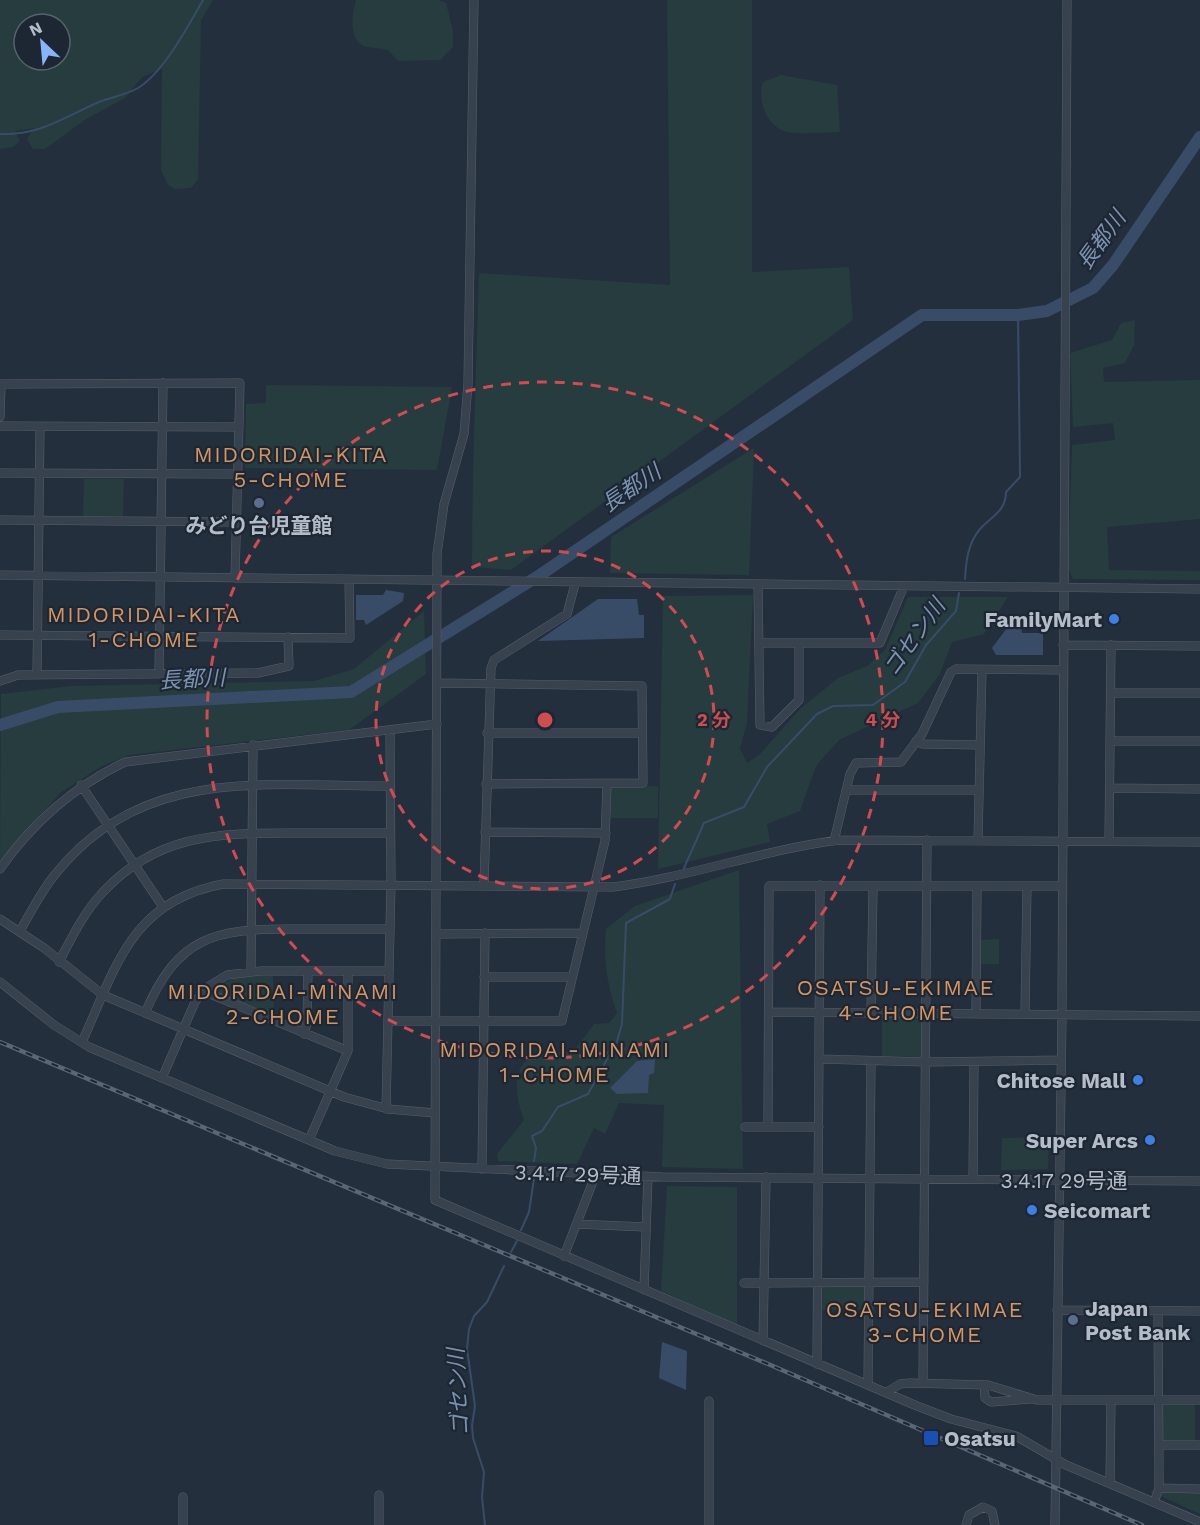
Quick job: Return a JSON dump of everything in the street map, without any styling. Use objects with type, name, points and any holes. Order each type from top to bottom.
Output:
[{"type":"street","points":[[474,0],[468,384],[464,434],[441,520],[436,582],[438,664],[435,1200],[951,1419],[1016,1436],[1066,1466],[1200,1522]]},
{"type":"street","points":[[1055,1525],[1062,1014],[1067,0]]},
{"type":"street","points":[[159,674],[157,636],[163,383]]},
{"type":"street","points":[[0,417],[2,384],[240,383],[235,578]]},
{"type":"street","points":[[0,426],[239,427]]},
{"type":"street","points":[[37,675],[40,427]]},
{"type":"street","points":[[0,473],[237,474]]},
{"type":"street","points":[[0,520],[237,522]]},
{"type":"street","points":[[0,575],[575,584],[1200,589]]},
{"type":"street","points":[[0,635],[350,638],[349,580]]},
{"type":"street","points":[[484,885],[488,683],[494,660],[567,614],[575,584]]},
{"type":"street","points":[[758,585],[760,725],[772,726],[799,700],[799,643]]},
{"type":"street","points":[[759,643],[880,643],[904,586]]},
{"type":"street","points":[[0,681],[18,675],[258,673],[289,666],[288,637]]},
{"type":"street","points":[[1063,645],[1200,646]]},
{"type":"street","points":[[1109,841],[1111,645]]},
{"type":"street","points":[[834,841],[846,790],[856,763],[902,762],[916,741],[947,675],[956,669],[1063,670]]},
{"type":"street","points":[[978,840],[982,670]]},
{"type":"street","points":[[437,683],[642,686],[643,783],[486,784]]},
{"type":"street","points":[[1110,693],[1200,693]]},
{"type":"street","points":[[0,869],[40,821],[81,785],[125,762],[437,724]]},
{"type":"street","points":[[386,1109],[391,884],[390,730]]},
{"type":"street","points":[[487,733],[642,733]]},
{"type":"street","points":[[916,741],[923,744],[980,745]]},
{"type":"street","points":[[1110,741],[1200,741]]},
{"type":"street","points":[[251,972],[253,745]]},
{"type":"street","points":[[388,1021],[562,1021],[606,833],[607,784]]},
{"type":"street","points":[[81,785],[163,907]]},
{"type":"street","points":[[20,931],[57,872],[79,849],[108,825],[140,807],[169,796],[253,786],[390,786]]},
{"type":"street","points":[[1110,788],[1200,789]]},
{"type":"street","points":[[846,790],[979,790]]},
{"type":"street","points":[[485,832],[606,833]]},
{"type":"street","points":[[59,962],[96,900],[134,864],[161,850],[195,838],[225,833],[390,833]]},
{"type":"street","points":[[923,1383],[927,840]]},
{"type":"street","points":[[82,1042],[128,943],[147,920],[163,907],[202,889],[224,884],[613,887],[667,879],[813,843],[834,841],[1200,842]]},
{"type":"street","points":[[817,1364],[820,885]]},
{"type":"street","points":[[768,1127],[769,886],[1062,886]]},
{"type":"street","points":[[976,1014],[977,886]]},
{"type":"street","points":[[1025,1014],[1027,886]]},
{"type":"street","points":[[871,1014],[873,887]]},
{"type":"street","points":[[0,919],[20,931],[103,995],[331,1091],[386,1109],[435,1113]]},
{"type":"street","points":[[145,1013],[162,978],[186,953],[209,938],[226,932],[252,929],[390,929]]},
{"type":"street","points":[[482,1169],[485,933]]},
{"type":"street","points":[[436,934],[582,933]]},
{"type":"street","points":[[304,1034],[308,1023],[308,971]]},
{"type":"street","points":[[309,1140],[348,1051],[348,971]]},
{"type":"street","points":[[162,1078],[191,1010],[203,991],[227,975],[251,972],[389,971]]},
{"type":"street","points":[[484,977],[572,978]]},
{"type":"street","name":"3.4.17 29号通","points":[[0,982],[54,1025],[82,1042],[335,1151],[375,1161],[435,1167],[648,1177],[1200,1181]]},
{"type":"street","points":[[203,991],[348,1051]]},
{"type":"street","points":[[770,1012],[1200,1016]]},
{"type":"street","points":[[820,1059],[926,1062],[1060,1060]]},
{"type":"street","points":[[868,1384],[871,1061]]},
{"type":"street","points":[[973,1179],[974,1062]]},
{"type":"street","points":[[745,1127],[819,1127]]},
{"type":"street","points":[[564,1256],[592,1184],[592,1175]]},
{"type":"street","points":[[644,1290],[648,1177]]},
{"type":"street","points":[[763,1341],[766,1177]]},
{"type":"street","points":[[576,1224],[646,1227]]},
{"type":"street","points":[[744,1283],[924,1282]]},
{"type":"street","points":[[1057,1310],[1200,1311]]},
{"type":"street","points":[[1154,1502],[1159,1488],[1158,1311]]},
{"type":"street","points":[[886,1392],[900,1384],[984,1385],[1006,1388],[1030,1399]]},
{"type":"street","points":[[984,1385],[985,1398],[991,1402],[1030,1399],[1200,1400]]},
{"type":"street","points":[[1110,1483],[1111,1400]]},
{"type":"street","points":[[709,1401],[709,1525]]},
{"type":"street","points":[[1159,1445],[1200,1445]]},
{"type":"street","points":[[1159,1488],[1200,1489]]},
{"type":"street","points":[[379,1495],[379,1525]]},
{"type":"street","points":[[183,1497],[183,1525]]},
{"type":"street","points":[[966,1525],[969,1515],[982,1507],[992,1511],[994,1525]]},
{"type":"green space","points":[[0,0],[213,0],[201,20],[198,179],[191,188],[175,189],[168,185],[161,170],[162,69],[142,77],[125,98],[86,119],[45,149],[33,149],[27,139],[34,128],[15,131],[20,141],[13,147],[0,149]]},
{"type":"green space","points":[[356,0],[439,0],[446,3],[453,30],[453,47],[440,60],[398,61],[388,50],[364,46],[355,38],[353,32],[353,12]]},
{"type":"green space","points":[[667,0],[752,0],[752,272],[849,267],[853,320],[511,570],[472,567],[479,273],[670,285]]},
{"type":"green space","points":[[781,75],[837,85],[840,132],[793,133],[780,129],[774,124],[762,104],[761,89],[763,82]]},
{"type":"green space","points":[[1135,320],[1134,345],[1125,363],[1103,368],[1104,382],[1200,380],[1200,519],[1107,527],[1109,570],[1200,571],[1200,580],[1073,579],[1068,568],[1072,445],[1115,440],[1113,423],[1073,427],[1070,353],[1112,340],[1121,323]]},
{"type":"green space","points":[[266,385],[452,387],[437,470],[245,468],[246,404],[266,403]]},
{"type":"green space","points":[[754,448],[749,575],[610,573],[611,537]]},
{"type":"green space","points":[[84,479],[124,479],[123,516],[83,516]]},
{"type":"green space","points":[[753,595],[747,723],[740,749],[747,763],[759,755],[800,709],[838,678],[867,666],[885,650],[908,597],[1008,597],[984,634],[952,642],[940,674],[918,703],[839,740],[816,766],[800,811],[767,824],[770,842],[658,869],[663,596]]},
{"type":"green space","points":[[424,611],[426,674],[349,730],[129,755],[102,766],[60,793],[0,861],[1,694],[71,686],[314,681],[354,669]]},
{"type":"green space","points":[[658,786],[658,818],[611,818],[611,787]]},
{"type":"green space","points":[[739,870],[743,1169],[662,1167],[664,1105],[619,1103],[605,1134],[594,1128],[577,1164],[498,1161],[497,1154],[524,1120],[518,1100],[517,1080],[524,1063],[531,1057],[542,1053],[574,1051],[594,1024],[609,1023],[617,1013],[607,972],[606,929],[635,906]]},
{"type":"green space","points":[[999,939],[999,964],[981,964],[981,940]]},
{"type":"green space","points":[[241,975],[273,976],[274,1018],[215,992],[214,988]]},
{"type":"green space","points":[[882,1017],[922,1018],[921,1057],[882,1056]]},
{"type":"green space","points":[[1049,1137],[1048,1169],[1001,1170],[1002,1138]]},
{"type":"green space","points":[[667,1186],[737,1187],[737,1325],[661,1291]]},
{"type":"green space","points":[[822,1286],[865,1286],[865,1309],[822,1310]]},
{"type":"green space","points":[[1161,1404],[1195,1404],[1195,1441],[1161,1442]]},
{"type":"green space","points":[[1150,1491],[1200,1493],[1200,1514]]},
{"type":"water","points":[[386,590],[404,593],[403,601],[366,625],[364,620],[356,620],[356,595],[383,595]]},
{"type":"water","points":[[598,599],[637,599],[639,615],[644,615],[644,638],[538,641]]},
{"type":"water","points":[[1007,628],[1021,628],[1022,633],[1043,633],[1043,655],[996,655],[992,648]]},
{"type":"water","points":[[655,1059],[654,1073],[649,1075],[648,1093],[617,1094],[610,1088],[637,1061]]},
{"type":"water","points":[[662,1342],[687,1351],[686,1390],[659,1378]]},
{"type":"waterway","points":[[0,134],[15,134],[40,129],[99,102],[138,88],[148,81],[166,60],[203,0]]},
{"type":"waterway","name":"長都川","points":[[0,725],[58,707],[351,692],[540,575],[922,315],[1018,315],[1047,311],[1093,288],[1113,265],[1200,137]]},
{"type":"waterway","name":"ゴセン川","points":[[965,579],[967,559],[973,540],[980,529],[1001,509],[1006,492],[1020,477],[1018,315]]},
{"type":"waterway","name":"ゴセン川","points":[[684,868],[704,823],[744,807],[767,767],[817,714],[833,706],[873,705],[905,682],[926,645],[956,611],[959,593]]},
{"type":"waterway","name":"ゴセン川","points":[[534,1161],[536,1148],[532,1136],[542,1131],[558,1107],[588,1094],[617,1041],[622,1024],[626,923],[670,899],[675,884]]},
{"type":"waterway","name":"ゴセン川","points":[[521,1230],[529,1212],[534,1179]]},
{"type":"waterway","name":"ゴセン川","points":[[511,1252],[517,1241]]},
{"type":"waterway","name":"ゴセン川","points":[[485,1525],[482,1497],[484,1472],[473,1438],[472,1425],[475,1406],[467,1349],[469,1329],[474,1316],[487,1302],[504,1266]]},
{"type":"railway","points":[[0,1042],[768,1364],[1142,1525]]},
{"type":"place","name":"みどり台児童館","points":[[259,503]]},
{"type":"place","name":"FamilyMart","points":[[1114,619]]},
{"type":"place","name":"Chitose Mall","points":[[1138,1080]]},
{"type":"place","name":"Super Arcs","points":[[1150,1140]]},
{"type":"place","name":"Seicomart","points":[[1032,1210]]},
{"type":"place","name":"Japan Post Bank","points":[[1073,1320]]},
{"type":"place","name":"Osatsu","points":[[931,1438]]},
{"type":"district","name":"MIDORIDAI-KITA 5-CHOME","points":[[291,467]]},
{"type":"district","name":"MIDORIDAI-KITA 1-CHOME","points":[[144,626]]},
{"type":"district","name":"OSATSU-EKIMAE 4-CHOME","points":[[896,1000]]},
{"type":"district","name":"MIDORIDAI-MINAMI 2-CHOME","points":[[283,1004]]},
{"type":"district","name":"MIDORIDAI-MINAMI 1-CHOME","points":[[555,1062]]},
{"type":"district","name":"OSATSU-EKIMAE 3-CHOME","points":[[925,1322]]}]
